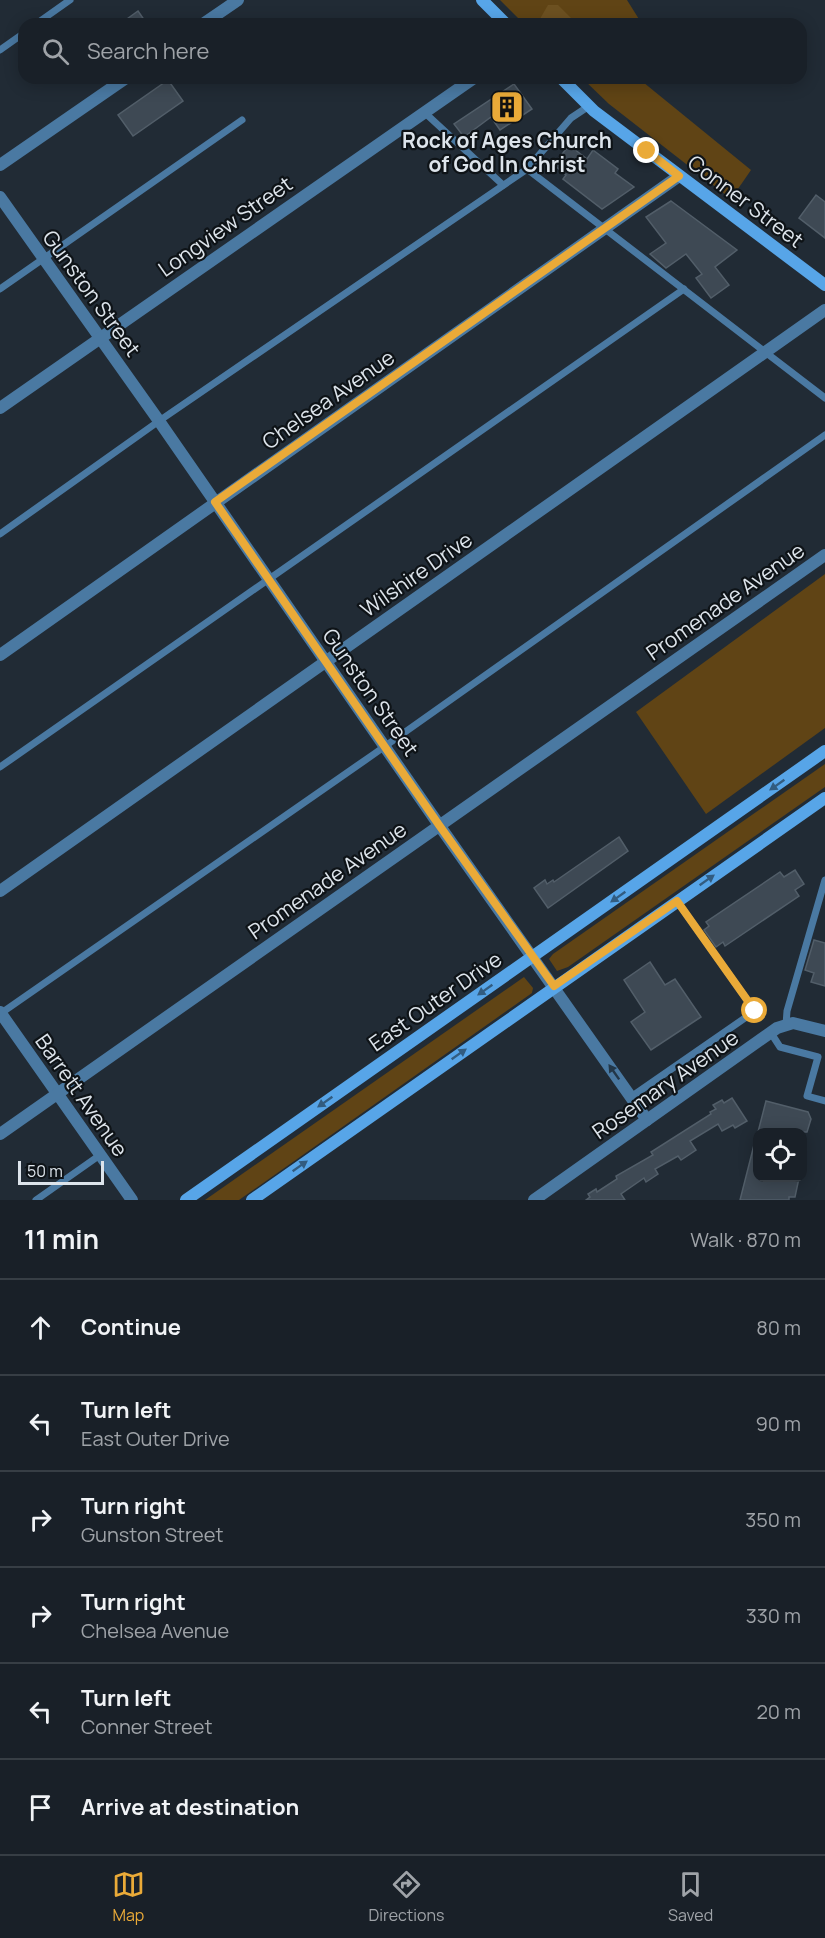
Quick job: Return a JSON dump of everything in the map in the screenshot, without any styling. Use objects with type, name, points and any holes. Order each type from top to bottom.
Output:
[{"type":"street","points":[[212,18],[238,0]]},
{"type":"street","points":[[482,0],[500,18]]},
{"type":"street","points":[[0,165],[117,84]]},
{"type":"street","name":"Longview Street","points":[[0,408],[465,84]]},
{"type":"street","name":"Conner Street","points":[[567,84],[589,106],[825,285]]},
{"type":"street","name":"Chelsea Avenue","points":[[0,655],[679,176]]},
{"type":"street","name":"Gunston Street","points":[[0,197],[647,1120]]},
{"type":"street","name":"Wilshire Drive","points":[[0,891],[825,310]]},
{"type":"street","name":"Promenade Avenue","points":[[0,1134],[825,555]]},
{"type":"street","name":"East Outer Drive","points":[[186,1200],[825,751]]},
{"type":"street","points":[[252,1200],[825,798]]},
{"type":"street","name":"Barrett Avenue","points":[[0,1013],[132,1200]]},
{"type":"street","points":[[786,1024],[801,1023],[825,1030]]},
{"type":"street","name":"Rosemary Avenue","points":[[534,1200],[786,1024]]},
{"type":"lane","points":[[44,18],[70,0]]},
{"type":"lane","points":[[0,50],[18,37]]},
{"type":"lane","points":[[0,534],[527,169],[571,118],[589,106]]},
{"type":"lane","points":[[424,112],[503,185]]},
{"type":"lane","points":[[0,289],[242,120]]},
{"type":"lane","points":[[527,169],[825,398]]},
{"type":"lane","points":[[0,767],[684,289]]},
{"type":"lane","points":[[0,1013],[385,746],[825,435]]},
{"type":"lane","points":[[786,1024],[787,1011],[825,880]]},
{"type":"lane","points":[[631,1097],[755,1011],[677,901]]},
{"type":"lane","points":[[771,1033],[780,1047],[818,1057],[807,1096],[825,1101]]},
{"type":"lane","points":[[36,1200],[100,1155]]},
{"type":"shaded area","points":[[500,0],[627,0],[638,18],[518,18]]},
{"type":"shaded area","points":[[548,5],[558,5],[571,18],[540,18]]},
{"type":"shaded area","points":[[588,84],[645,84],[751,170],[731,199],[609,104]]},
{"type":"shaded area","points":[[825,574],[825,728],[706,814],[636,712]]},
{"type":"shaded area","points":[[825,764],[825,787],[568,967],[557,971],[549,959],[553,954]]},
{"type":"shaded area","points":[[524,977],[533,988],[532,993],[239,1200],[205,1200]]},
{"type":"building","points":[[138,11],[143,18],[128,18]]},
{"type":"building","points":[[162,84],[171,84],[183,101],[133,136],[118,115]]},
{"type":"building","name":"Rock of Ages Church of God In Christ","points":[[514,84],[532,109],[500,130],[491,117],[464,137],[454,124]]},
{"type":"building","points":[[569,145],[587,159],[593,150],[618,169],[615,173],[634,187],[602,209],[563,179],[566,175],[554,165]]},
{"type":"building","points":[[816,195],[825,202],[825,238],[799,218]]},
{"type":"building","points":[[671,201],[737,250],[715,267],[729,285],[711,298],[696,278],[702,274],[686,254],[666,268],[650,254],[666,243],[646,217]]},
{"type":"building","points":[[619,837],[628,851],[548,908],[534,888],[545,880],[547,884],[553,880],[554,882]]},
{"type":"building","points":[[795,870],[804,884],[795,890],[799,896],[725,946],[723,942],[716,947],[704,930],[709,926],[706,922],[780,872],[784,877]]},
{"type":"building","points":[[814,940],[825,943],[825,986],[811,982],[814,973],[805,970]]},
{"type":"building","points":[[650,962],[665,985],[675,979],[701,1017],[651,1050],[631,1022],[645,1012],[624,980]]},
{"type":"building","points":[[732,1098],[747,1121],[735,1128],[733,1125],[722,1131],[718,1124],[690,1141],[696,1150],[681,1160],[678,1156],[655,1169],[658,1174],[646,1182],[644,1178],[621,1194],[625,1200],[586,1200],[590,1197],[588,1194],[596,1189],[597,1192],[617,1179],[616,1176],[653,1155],[651,1152],[711,1114],[710,1112],[716,1109],[713,1105],[722,1100],[724,1103]]},
{"type":"building","points":[[766,1101],[808,1112],[811,1119],[807,1132],[807,1128],[759,1128]]},
{"type":"building","points":[[753,1149],[753,1182],[798,1182],[795,1197],[789,1197],[789,1200],[740,1200]]},
{"type":"place","name":"Rock of Ages Church of God In Christ","points":[[507,107]]},
{"type":"route","points":[[647,151],[679,176],[215,502],[439,825],[554,986],[677,901],[755,1011]]}]
